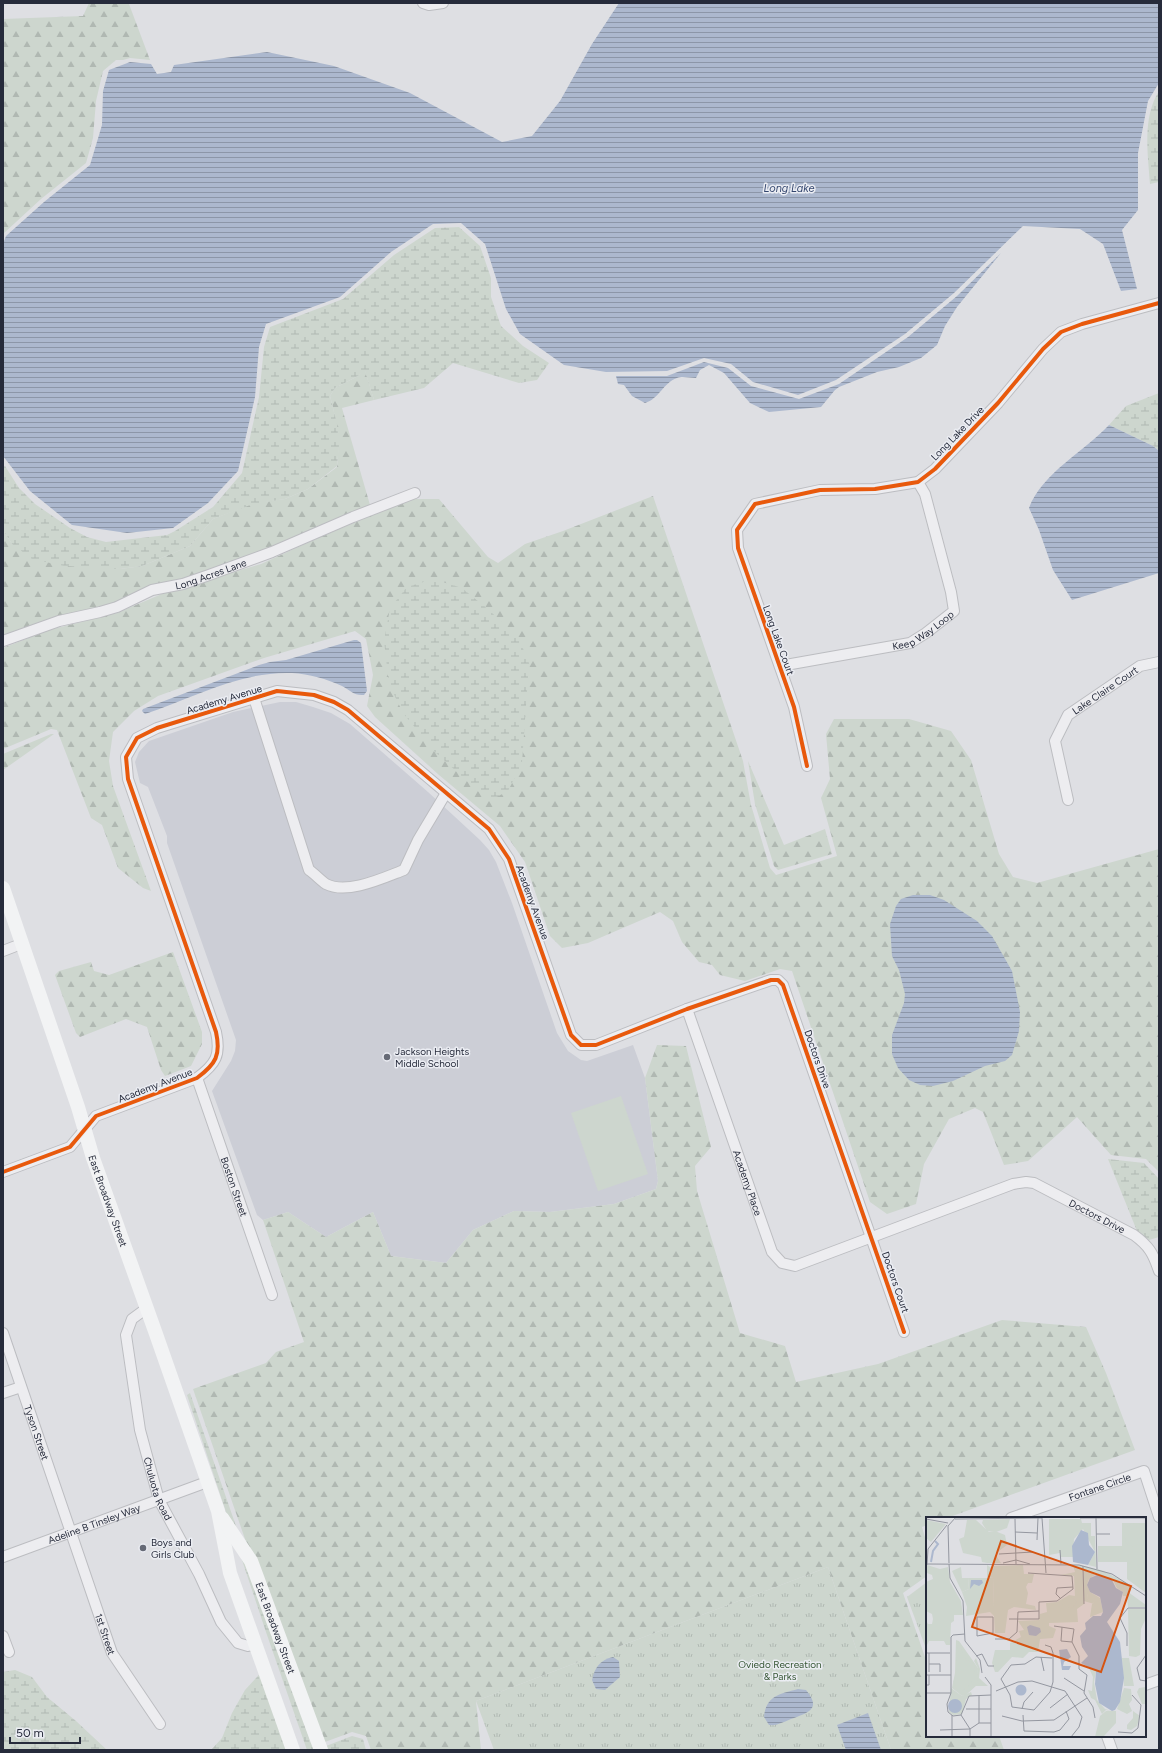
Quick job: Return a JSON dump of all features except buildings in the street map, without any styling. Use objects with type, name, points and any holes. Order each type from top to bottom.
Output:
[{"type":"main road","name":"East Broadway Street","points":[[3,888],[78,1107],[93,1158],[218,1511],[230,1573],[293,1750]]},
{"type":"main road","name":"East Broadway Street","points":[[218,1511],[251,1561],[321,1750]]},
{"type":"street","points":[[424,3],[429,5],[443,3]]},
{"type":"street","name":"Long Lake Drive","points":[[744,520],[755,504],[780,498],[820,490],[875,489],[918,482],[935,469],[998,403],[1043,349],[1061,332],[1082,324],[1159,303]]},
{"type":"street","name":"Keep Way Loop","points":[[780,666],[910,643],[926,633],[954,611],[951,592],[925,494],[918,482]]},
{"type":"street","name":"Long Acres Lane","points":[[3,641],[59,621],[117,607],[152,590],[183,584],[209,575],[272,552],[353,516],[415,493]]},
{"type":"street","name":"Long Lake Court","points":[[744,520],[737,530],[738,548],[794,707],[807,766]]},
{"type":"street","name":"Lake Claire Court","points":[[1068,800],[1055,741],[1068,715],[1140,666],[1159,662]]},
{"type":"street","name":"Academy Avenue","points":[[3,1172],[70,1147],[85,1131],[96,1116],[197,1078],[210,1069],[217,1057],[219,1044],[218,1038],[128,780],[126,756],[138,738],[157,728],[277,691],[314,695],[334,702],[348,710],[489,829],[510,859],[571,1035],[581,1045],[596,1045],[687,1010]]},
{"type":"street","points":[[254,698],[309,870],[326,884],[341,888],[372,883],[404,870],[418,840],[446,793]]},
{"type":"street","points":[[3,951],[21,944]]},
{"type":"street","name":"Doctors Drive","points":[[687,1010],[771,980],[778,980],[784,985],[872,1237],[1013,1184],[1026,1182],[1034,1184],[1134,1235],[1145,1243],[1152,1252],[1159,1270]]},
{"type":"street","name":"Academy Place","points":[[687,1010],[772,1252],[782,1263],[795,1266],[872,1237]]},
{"type":"street","name":"Boston Street","points":[[197,1078],[272,1295]]},
{"type":"street","name":"Doctors Court","points":[[872,1237],[904,1332]]},
{"type":"street","name":"Chuluota Road","points":[[147,1308],[132,1319],[126,1335],[140,1430],[159,1500],[199,1574],[221,1622],[238,1643],[248,1646],[256,1644]]},
{"type":"street","name":"Tyson Street","points":[[3,1333],[70,1533]]},
{"type":"street","points":[[3,1393],[21,1387]]},
{"type":"street","name":"Fontane Circle","points":[[1014,1517],[1144,1471],[1159,1517]]},
{"type":"street","name":"Adeline B Tinsley Way","points":[[3,1557],[208,1482]]},
{"type":"street","name":"1st Street","points":[[70,1533],[112,1653],[160,1724]]},
{"type":"street","points":[[3,1636],[9,1652]]},
{"type":"street","points":[[1146,1685],[1159,1680]]},
{"type":"street","points":[[1107,1737],[1112,1750]]},
{"type":"shaded area","points":[[280,702],[296,702],[313,707],[331,713],[350,724],[428,792],[489,850],[496,862],[512,903],[557,1033],[568,1051],[581,1060],[587,1061],[633,1045],[645,1078],[658,1181],[656,1189],[614,1204],[550,1212],[514,1211],[473,1230],[446,1263],[391,1256],[373,1212],[326,1237],[288,1212],[263,1220],[257,1215],[212,1091],[231,1061],[235,1051],[236,1040],[167,843],[167,836],[148,787],[140,783],[135,762],[139,752],[149,741],[233,712]]},
{"type":"green space","points":[[89,3],[131,3],[129,4],[150,60],[130,58],[116,60],[103,71],[96,101],[93,138],[86,163],[41,199],[3,234],[3,19],[83,16]]},
{"type":"green space","points":[[1159,91],[1159,182],[1150,184],[1147,148],[1148,124],[1154,101]]},
{"type":"green space","points":[[459,227],[480,246],[491,278],[491,297],[501,326],[523,346],[549,363],[537,380],[519,383],[453,363],[424,388],[374,400],[365,371],[335,388],[330,396],[337,424],[339,445],[337,466],[308,489],[285,499],[253,504],[213,519],[190,546],[142,566],[120,569],[64,566],[32,559],[12,544],[3,530],[3,468],[5,466],[19,488],[35,504],[70,528],[87,537],[106,542],[167,535],[213,507],[242,473],[259,397],[264,347],[270,327],[343,299],[394,255],[435,228]]},
{"type":"green space","points":[[365,370],[374,400],[342,408],[370,505],[270,547],[208,570],[181,579],[150,586],[99,608],[57,616],[3,636],[3,530],[12,544],[120,569],[142,566],[190,546],[213,519],[253,503],[285,499],[308,489],[337,467],[337,431],[330,396],[335,388],[356,377]]},
{"type":"green space","points":[[1159,393],[1159,451],[1153,446],[1109,425],[1126,406]]},
{"type":"green space","points":[[653,496],[743,761],[751,805],[770,868],[776,875],[837,856],[821,798],[830,779],[826,734],[834,719],[909,719],[951,731],[971,760],[999,854],[1013,877],[1037,883],[1159,849],[1159,1172],[1146,1159],[1111,1155],[1077,1117],[1028,1161],[1004,1165],[983,1112],[975,1108],[949,1119],[924,1164],[916,1204],[887,1214],[870,1202],[792,971],[780,969],[745,981],[720,975],[712,965],[699,962],[682,942],[673,921],[660,912],[588,943],[562,948],[550,936],[525,862],[500,826],[439,775],[375,717],[367,706],[373,675],[366,639],[355,631],[264,658],[158,696],[134,711],[113,732],[109,761],[113,786],[151,891],[143,888],[118,868],[102,825],[91,818],[57,730],[51,729],[3,749],[3,648],[49,630],[117,613],[164,593],[261,564],[410,499],[439,499],[488,557],[498,563],[525,544]]},
{"type":"green space","points":[[433,579],[462,588],[490,611],[519,639],[529,663],[522,763],[508,791],[489,801],[435,752],[403,713],[389,684],[384,641],[390,608],[407,587]]},
{"type":"green space","points":[[54,734],[3,770],[3,754]]},
{"type":"green space","points":[[748,761],[784,845],[825,829],[832,854],[778,870],[774,866],[755,804]]},
{"type":"green space","points":[[173,952],[202,1032],[202,1044],[191,1066],[165,1076],[161,1070],[147,1027],[126,1019],[80,1037],[76,1033],[55,975],[59,971],[91,962],[94,971],[109,975]]},
{"type":"green space","points":[[657,1045],[686,1046],[711,1147],[695,1166],[697,1191],[740,1333],[785,1346],[796,1382],[878,1364],[1002,1320],[1086,1327],[1106,1373],[1135,1450],[950,1517],[926,1517],[926,1525],[922,1527],[926,1541],[926,1577],[903,1593],[926,1660],[926,1737],[999,1737],[1004,1750],[891,1750],[828,1567],[476,1701],[481,1750],[371,1750],[366,1736],[352,1732],[325,1742],[315,1741],[193,1389],[266,1363],[276,1352],[304,1342],[263,1220],[288,1212],[326,1237],[373,1212],[391,1256],[446,1263],[473,1230],[514,1211],[550,1212],[614,1204],[656,1189],[658,1181],[645,1078]]},
{"type":"green space","points":[[621,1096],[648,1174],[598,1191],[571,1113]]},
{"type":"green space","points":[[1108,1159],[1144,1163],[1159,1179],[1159,1237],[1149,1240],[1137,1231]]},
{"type":"green space","points":[[190,1393],[311,1743],[326,1746],[352,1736],[363,1739],[366,1750],[307,1750],[187,1395]]},
{"type":"green space","name":"Oviedo Recreation & Parks","points":[[828,1567],[891,1750],[494,1750],[476,1701]]},
{"type":"green space","points":[[926,1583],[925,1646],[907,1597]]},
{"type":"green space","points":[[266,1667],[296,1750],[211,1750],[222,1738],[232,1713],[245,1690]]},
{"type":"green space","points":[[15,1670],[32,1677],[47,1697],[76,1721],[107,1750],[3,1750],[3,1672]]},
{"type":"green space","points":[[526,1737],[530,1750],[506,1750],[504,1744]]},
{"type":"water","name":"Long Lake","points":[[619,3],[1159,3],[1159,83],[1148,101],[1138,153],[1138,210],[1122,230],[1137,289],[1121,291],[1103,244],[1080,229],[1023,226],[954,293],[905,334],[836,380],[798,395],[753,382],[731,364],[704,358],[667,371],[606,372],[564,365],[520,334],[506,309],[485,244],[461,223],[433,224],[391,252],[340,297],[266,324],[259,347],[255,397],[238,471],[208,503],[173,528],[127,533],[72,525],[30,491],[3,456],[3,244],[6,236],[44,202],[90,165],[102,125],[103,91],[109,70],[130,62],[151,64],[157,74],[171,72],[174,65],[267,52],[334,66],[410,93],[502,142],[532,136],[560,101],[592,44]]},
{"type":"water","points":[[1001,253],[957,307],[945,326],[937,345],[921,358],[899,367],[877,372],[839,387],[821,407],[769,412],[750,403],[724,373],[709,365],[700,370],[696,378],[681,377],[672,380],[654,398],[645,403],[632,396],[624,385],[618,384],[616,376],[667,376],[704,362],[728,368],[751,386],[799,399],[839,384],[908,337],[957,296]]},
{"type":"water","points":[[1109,425],[1153,446],[1159,451],[1159,573],[1072,600],[1053,570],[1039,530],[1029,508],[1035,495],[1054,473]]},
{"type":"water","points":[[354,640],[361,643],[367,691],[364,695],[355,694],[336,683],[311,676],[292,673],[273,674],[254,676],[235,681],[145,714],[142,711],[143,709],[259,665],[286,660]]},
{"type":"water","points":[[913,895],[930,895],[944,900],[977,921],[992,936],[1012,971],[1020,1012],[1019,1031],[1012,1055],[1005,1061],[985,1066],[953,1081],[933,1086],[920,1085],[909,1080],[898,1068],[892,1054],[892,1035],[904,1003],[905,994],[899,970],[892,956],[890,924],[896,906],[901,899]]},
{"type":"water","points":[[613,1657],[619,1661],[620,1677],[605,1690],[596,1689],[592,1680],[595,1671],[601,1662]]},
{"type":"water","points":[[798,1689],[806,1690],[813,1701],[812,1708],[805,1714],[782,1723],[769,1725],[764,1717],[767,1704],[779,1695]]},
{"type":"water","points":[[868,1713],[881,1750],[846,1750],[837,1725]]},
{"type":"cycle path","points":[[807,766],[794,707],[738,548],[737,530],[755,504],[820,490],[875,489],[918,482],[935,469],[998,403],[1043,349],[1061,332],[1082,324],[1159,303]]},
{"type":"cycle path","points":[[3,1172],[70,1147],[96,1116],[197,1078],[209,1068],[216,1058],[218,1047],[216,1032],[128,779],[126,757],[137,738],[157,728],[277,691],[314,695],[334,702],[348,710],[489,829],[509,859],[571,1035],[581,1045],[596,1045],[687,1009],[771,980],[778,980],[783,985],[904,1332]]},
{"type":"place","name":"Jackson Heights Middle School","points":[[387,1057]]},
{"type":"place","name":"Boys and Girls Club","points":[[143,1548]]}]
